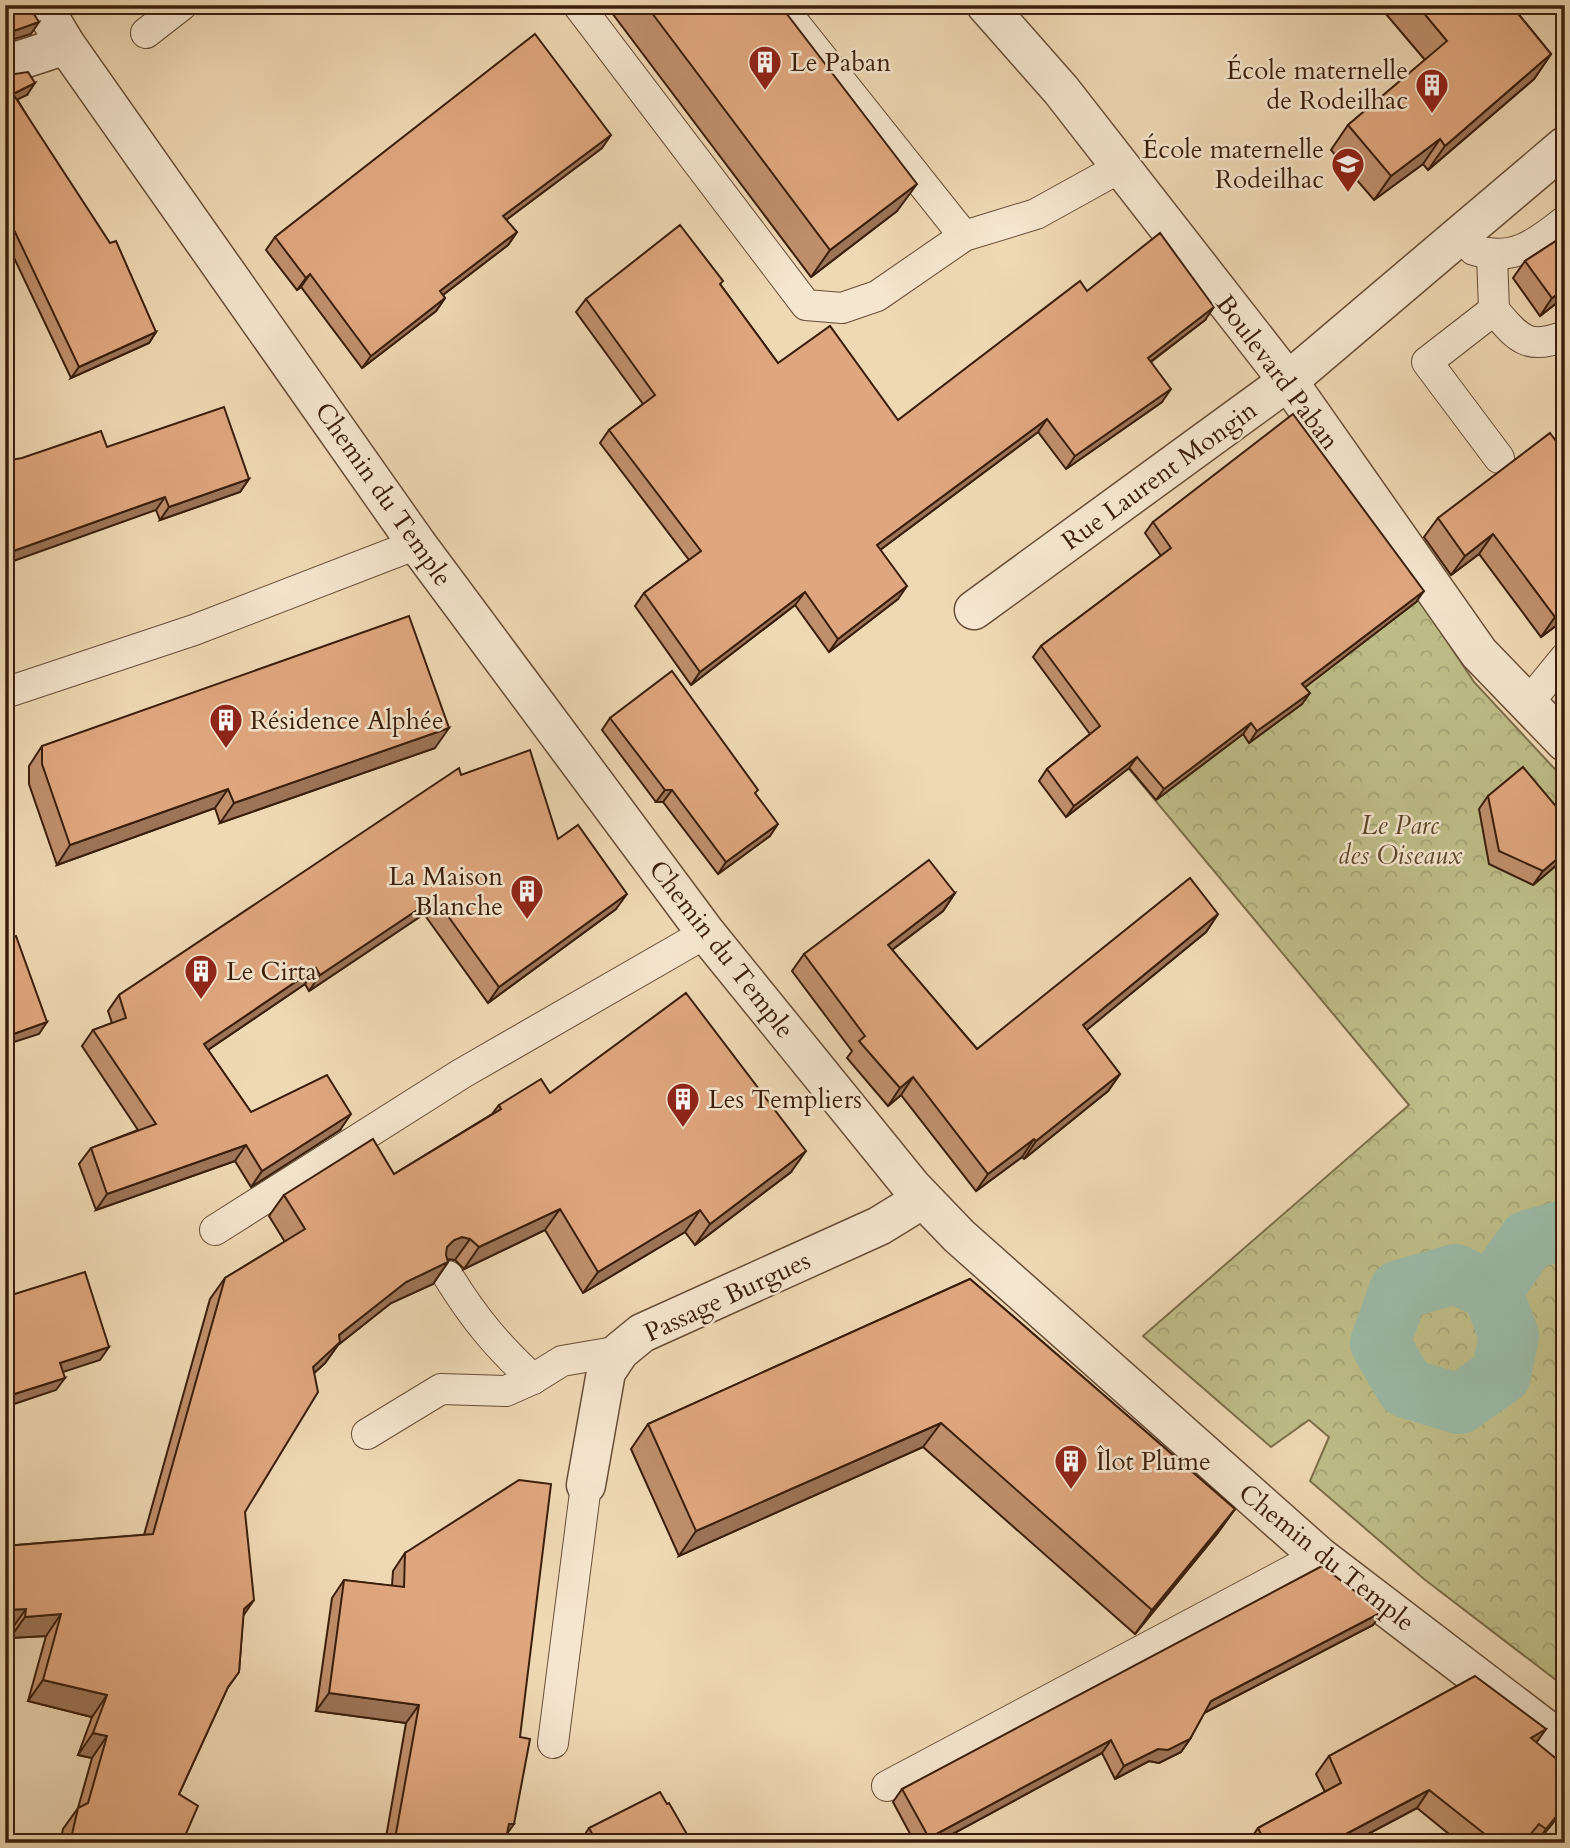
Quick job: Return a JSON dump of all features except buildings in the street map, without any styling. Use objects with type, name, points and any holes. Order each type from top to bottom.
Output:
[{"type":"street","name":"Boulevard Paban","points":[[986,5],[1061,90],[1288,381],[1479,653],[1565,742]]},
{"type":"street","name":"Chemin du Temple","points":[[46,7],[66,45],[417,544],[706,933],[923,1199],[959,1236],[1319,1556],[1565,1745]]},
{"type":"street","points":[[5,65],[66,45]]},
{"type":"street","name":"Rue Laurent Mongin","points":[[974,610],[1288,381],[1565,146]]},
{"type":"street","name":"Passage Burgues","points":[[586,1485],[606,1372],[620,1352],[642,1333],[879,1226],[923,1199]]},
{"type":"lane","points":[[146,33],[182,5]]},
{"type":"lane","points":[[578,5],[806,305],[842,308],[877,296],[964,236],[1036,214],[1121,167]]},
{"type":"lane","points":[[780,5],[964,236]]},
{"type":"lane","points":[[1456,238],[1470,249],[1492,256],[1509,255],[1523,249],[1565,221]]},
{"type":"lane","points":[[1492,256],[1494,310],[1514,333],[1527,342],[1546,343],[1565,336]]},
{"type":"lane","points":[[1494,310],[1427,362],[1499,458]]},
{"type":"lane","points":[[5,693],[194,630],[417,544]]},
{"type":"lane","points":[[1528,703],[1565,658]]},
{"type":"lane","points":[[215,1230],[461,1074],[706,933]]},
{"type":"lane","points":[[448,1276],[473,1317],[502,1350],[533,1379]]},
{"type":"lane","points":[[367,1434],[441,1389],[506,1391],[533,1379],[562,1361],[620,1352]]},
{"type":"lane","points":[[553,1743],[586,1485]]},
{"type":"lane","points":[[887,1786],[1319,1556]]},
{"type":"green space","name":"Le Parc des Oiseaux","points":[[1393,568],[1419,599],[1474,682],[1565,780],[1565,1687],[1424,1579],[1310,1481],[1329,1437],[1309,1420],[1271,1447],[1143,1336],[1409,1105],[1129,769]]},
{"type":"waterway","points":[[1492,1291],[1528,1240],[1565,1230]]},
{"type":"waterway","points":[[1455,1274],[1492,1291],[1509,1336],[1501,1375],[1459,1404],[1406,1388],[1380,1343],[1399,1290],[1455,1274]]},
{"type":"place","name":"Le Paban","points":[[765,92]]},
{"type":"place","name":"École maternelle de Rodeilhac","points":[[1432,115]]},
{"type":"place","name":"École maternelle Rodeilhac","points":[[1348,194]]},
{"type":"place","name":"Résidence Alphée","points":[[226,750]]},
{"type":"place","name":"La Maison Blanche","points":[[527,921]]},
{"type":"place","name":"Le Cirta","points":[[201,1001]]},
{"type":"place","name":"Les Templiers","points":[[683,1129]]},
{"type":"place","name":"Îlot Plume","points":[[1071,1491]]}]
